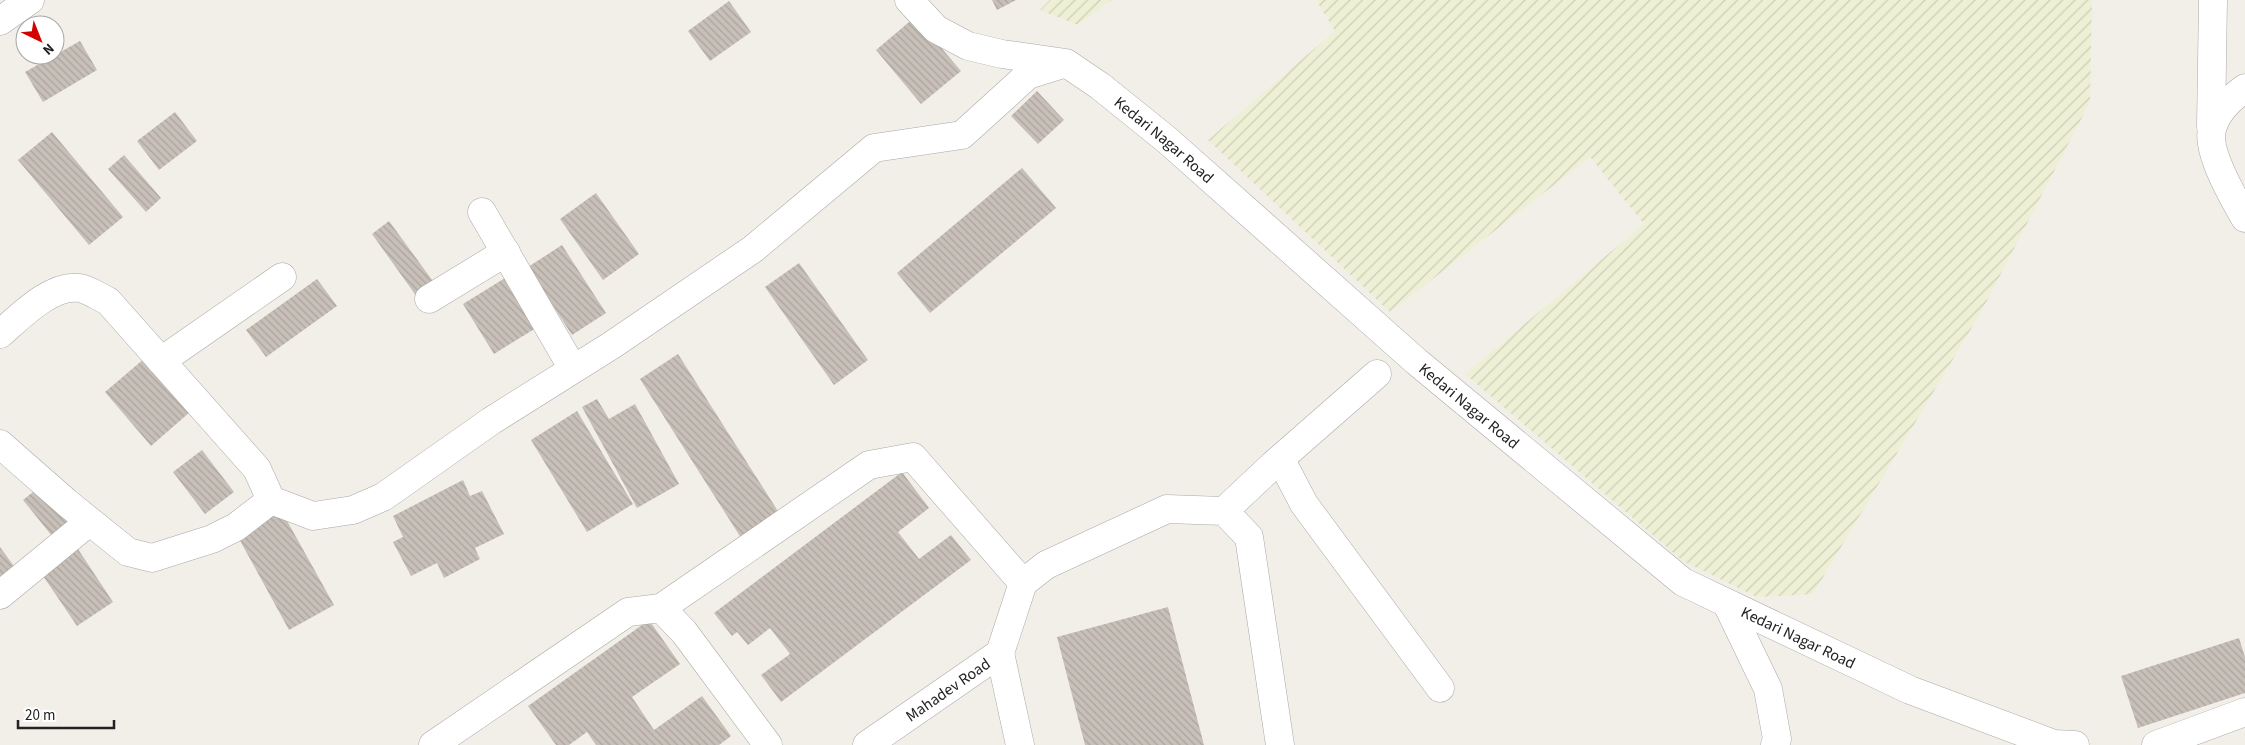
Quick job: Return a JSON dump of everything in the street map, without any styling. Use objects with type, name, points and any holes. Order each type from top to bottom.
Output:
[{"type":"street","points":[[0,21],[30,0]]},
{"type":"street","name":"Kedari Nagar Road","points":[[909,0],[936,28],[968,46],[1002,54],[1066,63],[1100,86],[1167,140],[1417,362],[1683,582],[1910,690],[2022,738],[2054,744],[2075,745]]},
{"type":"street","points":[[2213,0],[2211,130],[2214,155],[2230,193],[2245,218]]},
{"type":"street","points":[[0,334],[34,304],[57,291],[79,288],[108,301],[257,469],[271,500],[313,516],[353,510],[383,496],[491,421],[753,250],[874,148],[962,135],[1028,75],[1066,63]]},
{"type":"street","points":[[2211,130],[2225,103],[2245,88]]},
{"type":"street","points":[[482,212],[573,369]]},
{"type":"street","points":[[429,299],[506,252]]},
{"type":"street","points":[[161,360],[282,278]]},
{"type":"street","points":[[1000,653],[1023,583],[1046,565],[1167,509],[1224,510],[1377,374]]},
{"type":"street","points":[[0,444],[89,522],[128,552],[152,558],[212,539],[236,527],[271,500]]},
{"type":"street","points":[[433,745],[628,612],[661,608],[869,465],[913,456],[1023,583]]},
{"type":"street","points":[[1281,460],[1304,504],[1440,688]]},
{"type":"street","points":[[1224,510],[1250,537],[1280,745]]},
{"type":"street","points":[[0,596],[89,522]]},
{"type":"street","points":[[1727,604],[1768,689],[1778,743]]},
{"type":"street","points":[[661,608],[684,632],[768,745]]},
{"type":"street","name":"Mahadev Road","points":[[867,745],[1000,653],[1020,745]]},
{"type":"street","points":[[2156,745],[2242,717]]},
{"type":"green space","points":[[1050,0],[1112,0],[1078,25],[1040,10]]},
{"type":"green space","points":[[1316,0],[2092,0],[2090,102],[1980,314],[1813,594],[1757,597],[1683,561],[1465,374],[1644,224],[1590,157],[1390,312],[1208,140],[1335,31]]},
{"type":"building","points":[[992,0],[1016,0],[997,10]]},
{"type":"building","points":[[729,1],[751,32],[710,61],[688,31]]},
{"type":"building","points":[[915,17],[961,71],[921,104],[876,50]]},
{"type":"building","points":[[80,41],[97,70],[43,102],[25,72],[37,65],[65,65],[65,49]]},
{"type":"building","points":[[1037,91],[1064,120],[1038,144],[1011,116]]},
{"type":"building","points":[[175,112],[197,141],[159,170],[137,141]]},
{"type":"building","points":[[52,132],[123,217],[89,245],[18,160]]},
{"type":"building","points":[[124,155],[161,198],[146,212],[108,169]]},
{"type":"building","points":[[1022,168],[1056,208],[930,313],[897,273]]},
{"type":"building","points":[[596,193],[639,254],[603,280],[560,219]]},
{"type":"building","points":[[389,221],[435,284],[417,297],[372,234]]},
{"type":"building","points":[[562,245],[606,313],[572,335],[528,267]]},
{"type":"building","points":[[799,263],[868,360],[834,385],[765,287]]},
{"type":"building","points":[[505,278],[536,328],[494,354],[463,304]]},
{"type":"building","points":[[317,279],[337,306],[266,357],[246,330]]},
{"type":"building","points":[[678,354],[781,516],[743,541],[640,379]]},
{"type":"building","points":[[145,358],[190,412],[151,446],[105,392]]},
{"type":"building","points":[[597,399],[609,419],[635,404],[679,484],[637,508],[582,407]]},
{"type":"building","points":[[577,411],[633,504],[587,532],[531,440]]},
{"type":"building","points":[[202,450],[234,492],[205,514],[173,472]]},
{"type":"building","points":[[902,472],[929,508],[898,532],[919,559],[951,535],[971,560],[781,702],[761,675],[790,654],[770,628],[748,645],[737,632],[732,636],[714,613]]},
{"type":"building","points":[[463,480],[470,496],[482,491],[504,534],[475,548],[480,559],[444,578],[437,563],[411,576],[393,542],[403,537],[393,516]]},
{"type":"building","points":[[43,484],[76,525],[56,541],[23,500]]},
{"type":"building","points":[[281,510],[334,605],[289,630],[237,535]]},
{"type":"building","points":[[74,543],[113,602],[77,626],[37,567]]},
{"type":"building","points":[[0,547],[16,569],[0,581]]},
{"type":"building","points":[[1168,607],[1204,745],[1085,745],[1057,637]]},
{"type":"building","points":[[649,620],[680,664],[632,697],[654,730],[702,696],[731,736],[719,745],[596,745],[587,732],[569,745],[556,745],[528,706]]},
{"type":"building","points":[[2239,638],[2245,657],[2245,693],[2138,728],[2121,676]]}]
